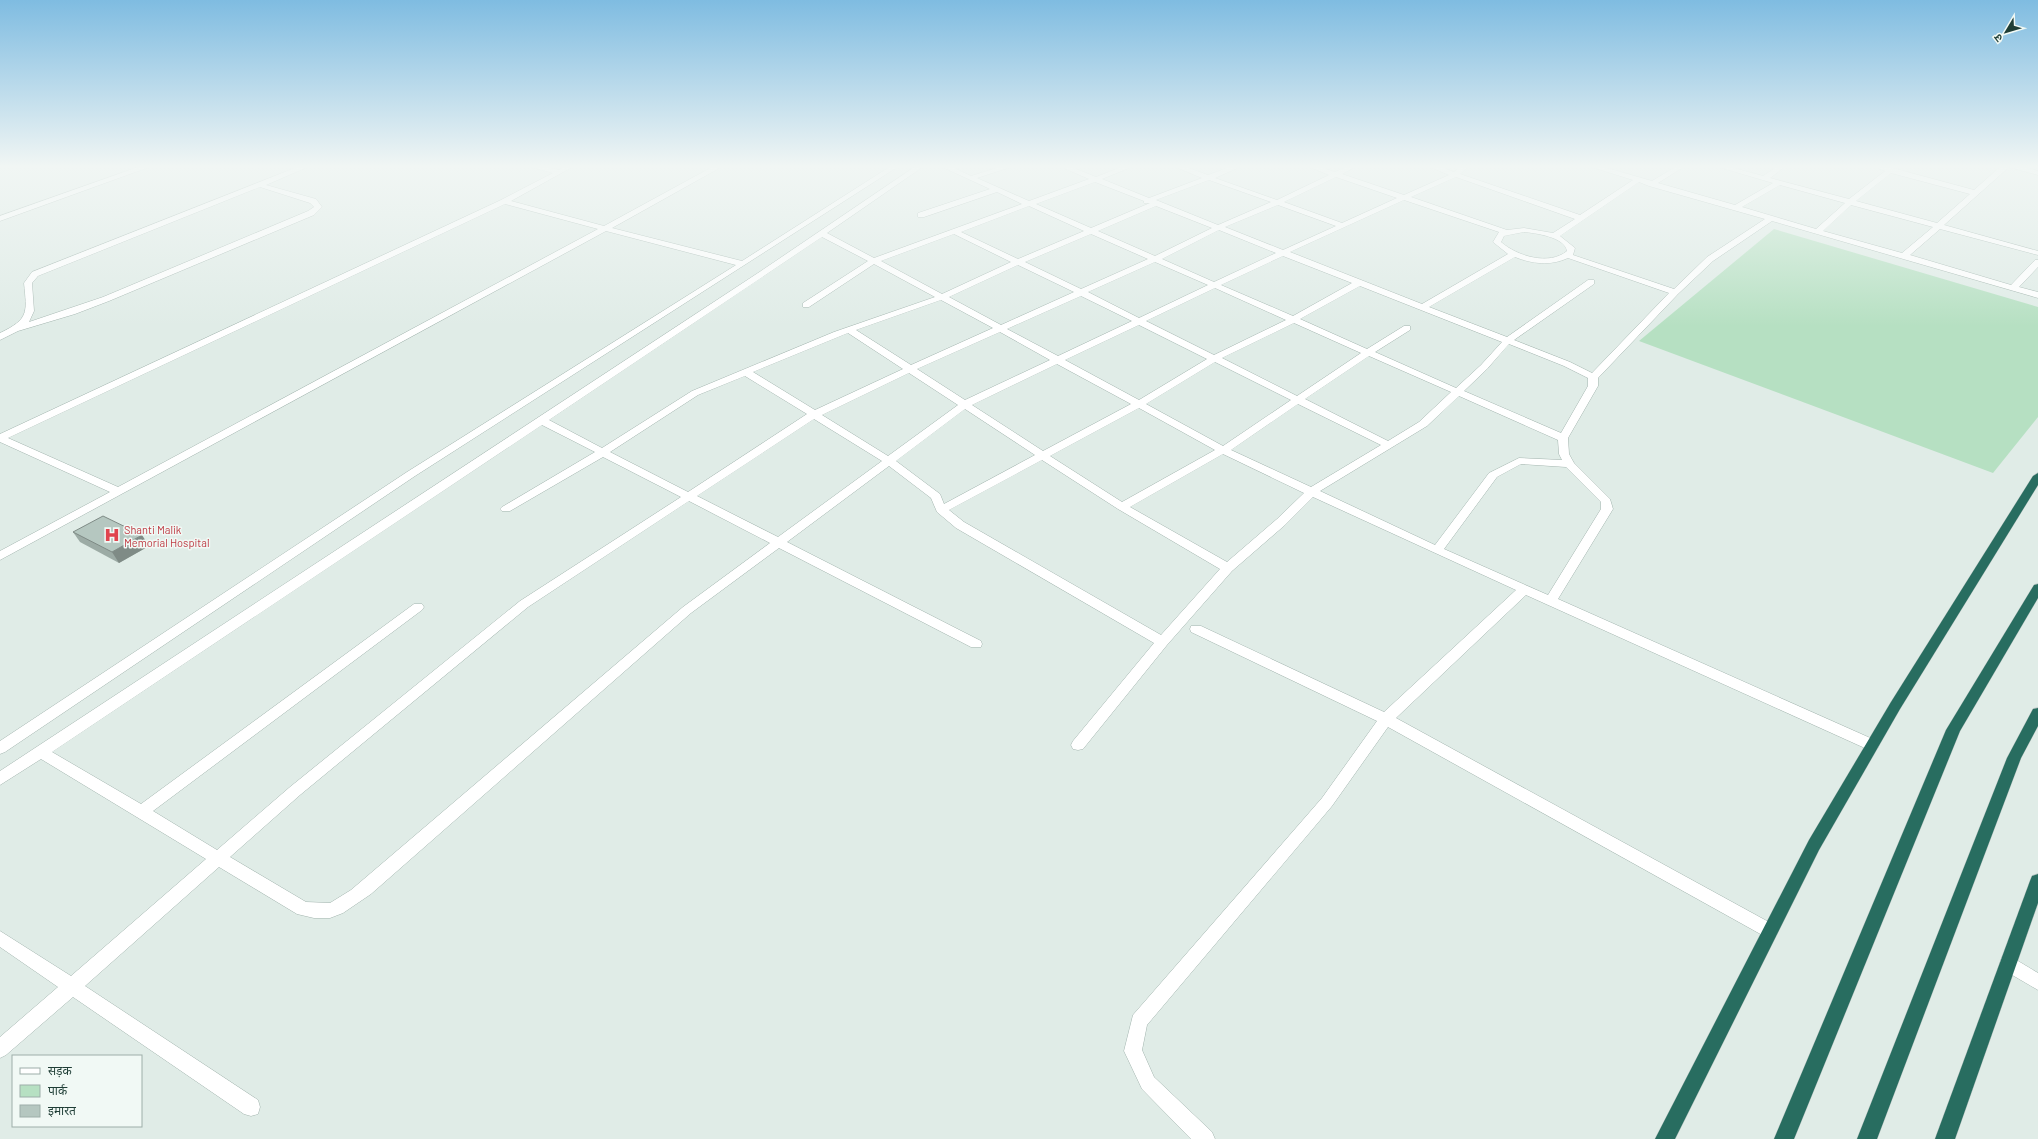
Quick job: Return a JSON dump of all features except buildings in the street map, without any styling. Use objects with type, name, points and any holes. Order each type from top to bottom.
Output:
[{"type":"highway","points":[[1665,1139],[1814,845],[1872,745],[2038,476]]},
{"type":"highway","points":[[1784,1139],[1953,730],[2038,588]]},
{"type":"highway","points":[[1867,1139],[2014,758],[2038,713]]},
{"type":"highway","points":[[1945,1139],[2038,881]]},
{"type":"street","points":[[0,337],[25,323],[32,311],[28,283],[35,274],[174,219]]},
{"type":"street","points":[[16,329],[72,312],[106,299],[296,219]]},
{"type":"street","points":[[0,438],[467,219]]},
{"type":"street","points":[[571,219],[743,264]]},
{"type":"street","points":[[0,556],[117,491],[622,219]]},
{"type":"street","points":[[0,748],[411,474],[813,219]]},
{"type":"street","points":[[0,779],[842,219]]},
{"type":"street","points":[[806,305],[874,261],[987,219]]},
{"type":"street","points":[[1064,219],[1563,438]]},
{"type":"street","points":[[506,509],[603,452],[695,393],[850,330],[942,297],[1115,219]]},
{"type":"street","points":[[1195,219],[1567,364],[1593,377]]},
{"type":"street","points":[[0,1049],[295,791],[524,604],[815,414],[999,328],[1155,259],[1238,219]]},
{"type":"street","points":[[1325,219],[1344,226]]},
{"type":"street","points":[[41,752],[303,909],[319,913],[332,911],[344,905],[366,889],[687,610],[965,404],[1282,253],[1359,219]]},
{"type":"street","points":[[1467,219],[1506,232]]},
{"type":"street","points":[[1554,236],[1578,219]]},
{"type":"street","points":[[1551,601],[1607,509],[1606,501],[1568,463],[1564,454],[1563,438],[1593,386],[1593,377],[1675,292],[1710,259],[1769,219]]},
{"type":"street","points":[[1779,219],[2038,295]]},
{"type":"street","points":[[1818,231],[1831,219]]},
{"type":"street","points":[[1912,219],[2038,253]]},
{"type":"street","points":[[1904,256],[1945,219]]},
{"type":"street","points":[[1569,256],[1572,252],[1571,248],[1562,239],[1529,230],[1500,234],[1497,242],[1506,251],[1514,254],[1545,260],[1569,256],[1675,292]]},
{"type":"street","points":[[955,232],[1140,321],[1389,445]]},
{"type":"street","points":[[821,233],[1223,450],[1437,550],[1872,745]]},
{"type":"street","points":[[1422,308],[1514,254]]},
{"type":"street","points":[[2014,287],[2038,262]]},
{"type":"street","points":[[1078,745],[1162,642],[1228,568],[1281,522],[1311,492],[1423,424],[1484,367],[1507,341],[1592,282]]},
{"type":"street","points":[[940,510],[1139,404],[1215,358],[1293,320],[1358,283]]},
{"type":"street","points":[[1122,507],[1223,450],[1367,353],[1407,328]]},
{"type":"street","points":[[850,330],[1122,507],[1228,568]]},
{"type":"street","points":[[746,372],[888,460],[936,496],[940,510],[960,525],[1162,642]]},
{"type":"street","points":[[540,420],[976,644]]},
{"type":"street","points":[[0,438],[117,491]]},
{"type":"street","points":[[1437,550],[1493,475],[1519,461],[1568,463]]},
{"type":"street","points":[[1205,1139],[1148,1083],[1133,1051],[1139,1021],[1327,802],[1386,720],[1524,589]]},
{"type":"street","points":[[142,812],[418,607]]},
{"type":"street","points":[[1196,629],[1386,720],[1770,931]]},
{"type":"street","points":[[0,938],[251,1107]]},
{"type":"street","points":[[2008,963],[2038,982]]},
{"type":"green space","points":[[1774,229],[2038,307],[2038,417],[1993,473],[1639,341]]},
{"type":"place","name":"Shanti Malik Memorial Hospital","points":[[112,535]]}]
